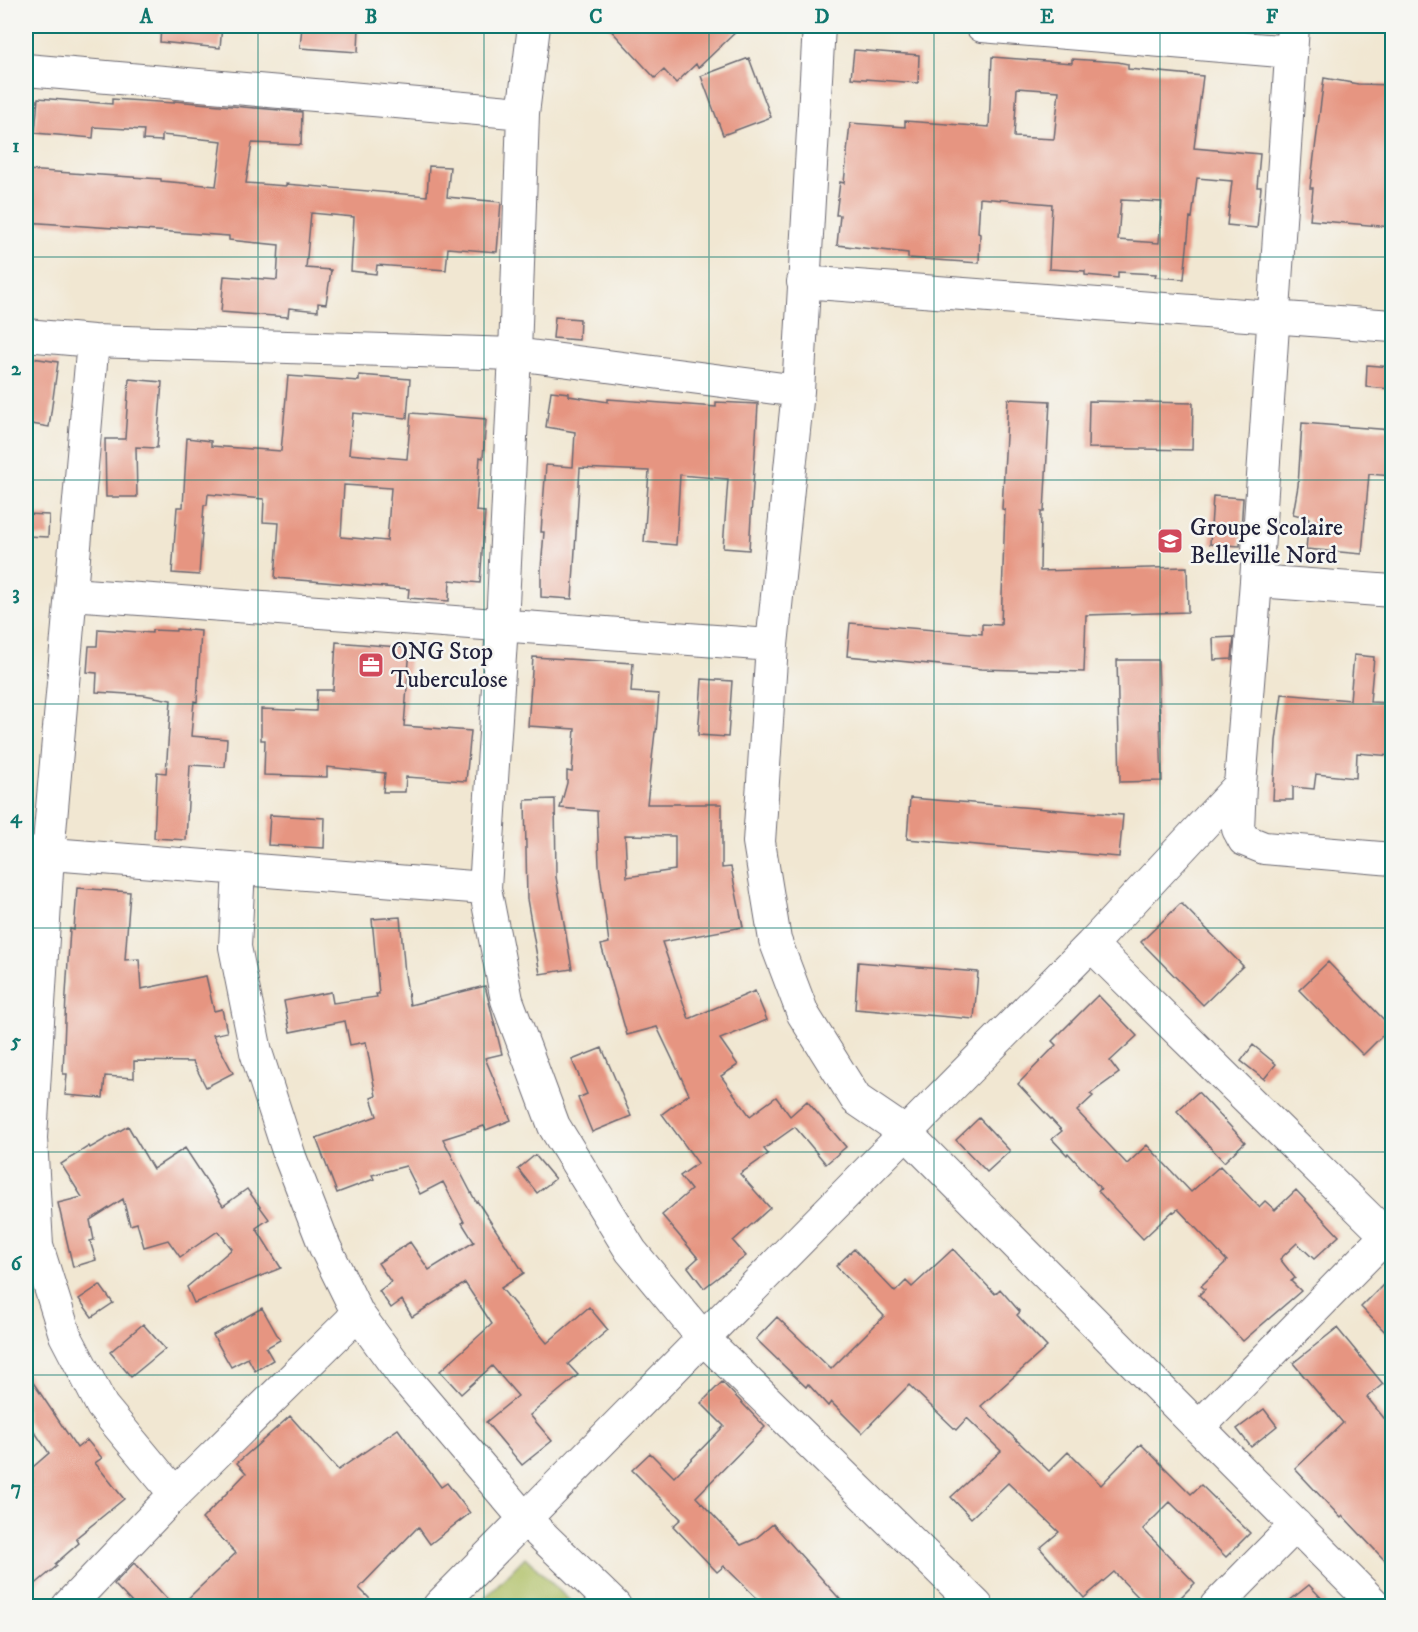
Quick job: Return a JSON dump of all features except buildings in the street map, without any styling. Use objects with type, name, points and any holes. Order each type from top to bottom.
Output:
[{"type":"street","points":[[534,26],[523,113],[515,354],[502,625],[485,888],[507,1000],[554,1126],[632,1251],[703,1338],[977,1606]]},
{"type":"street","points":[[819,26],[798,391],[772,645],[759,842],[775,940],[803,1014],[856,1099],[906,1133],[1376,1606]]},
{"type":"street","points":[[982,26],[1292,39],[1238,829],[1244,840],[1264,848],[1392,859]]},
{"type":"street","points":[[26,70],[523,113]]},
{"type":"street","points":[[803,282],[1392,326]]},
{"type":"street","points":[[26,335],[93,341],[515,354],[798,391]]},
{"type":"street","points":[[93,341],[71,594],[37,853],[31,1138],[37,1246],[65,1335],[102,1406],[175,1494]]},
{"type":"street","points":[[1256,581],[1392,591]]},
{"type":"street","points":[[71,594],[772,645]]},
{"type":"street","points":[[439,1606],[1091,945],[1240,785]]},
{"type":"street","points":[[37,853],[485,888]]},
{"type":"street","points":[[239,869],[235,947],[256,1052],[290,1157],[325,1247],[358,1314],[405,1378],[525,1519],[615,1606]]},
{"type":"street","points":[[1091,945],[1390,1238],[1199,1428]]},
{"type":"street","points":[[68,1606],[175,1494],[358,1314]]},
{"type":"street","points":[[1216,1606],[1296,1525]]},
{"type":"green space","points":[[525,1557],[575,1606],[477,1606]]},
{"type":"place","name":"Groupe Scolaire Belleville Nord","points":[[1170,541]]},
{"type":"place","name":"ONG Stop Tuberculose","points":[[371,665]]}]
